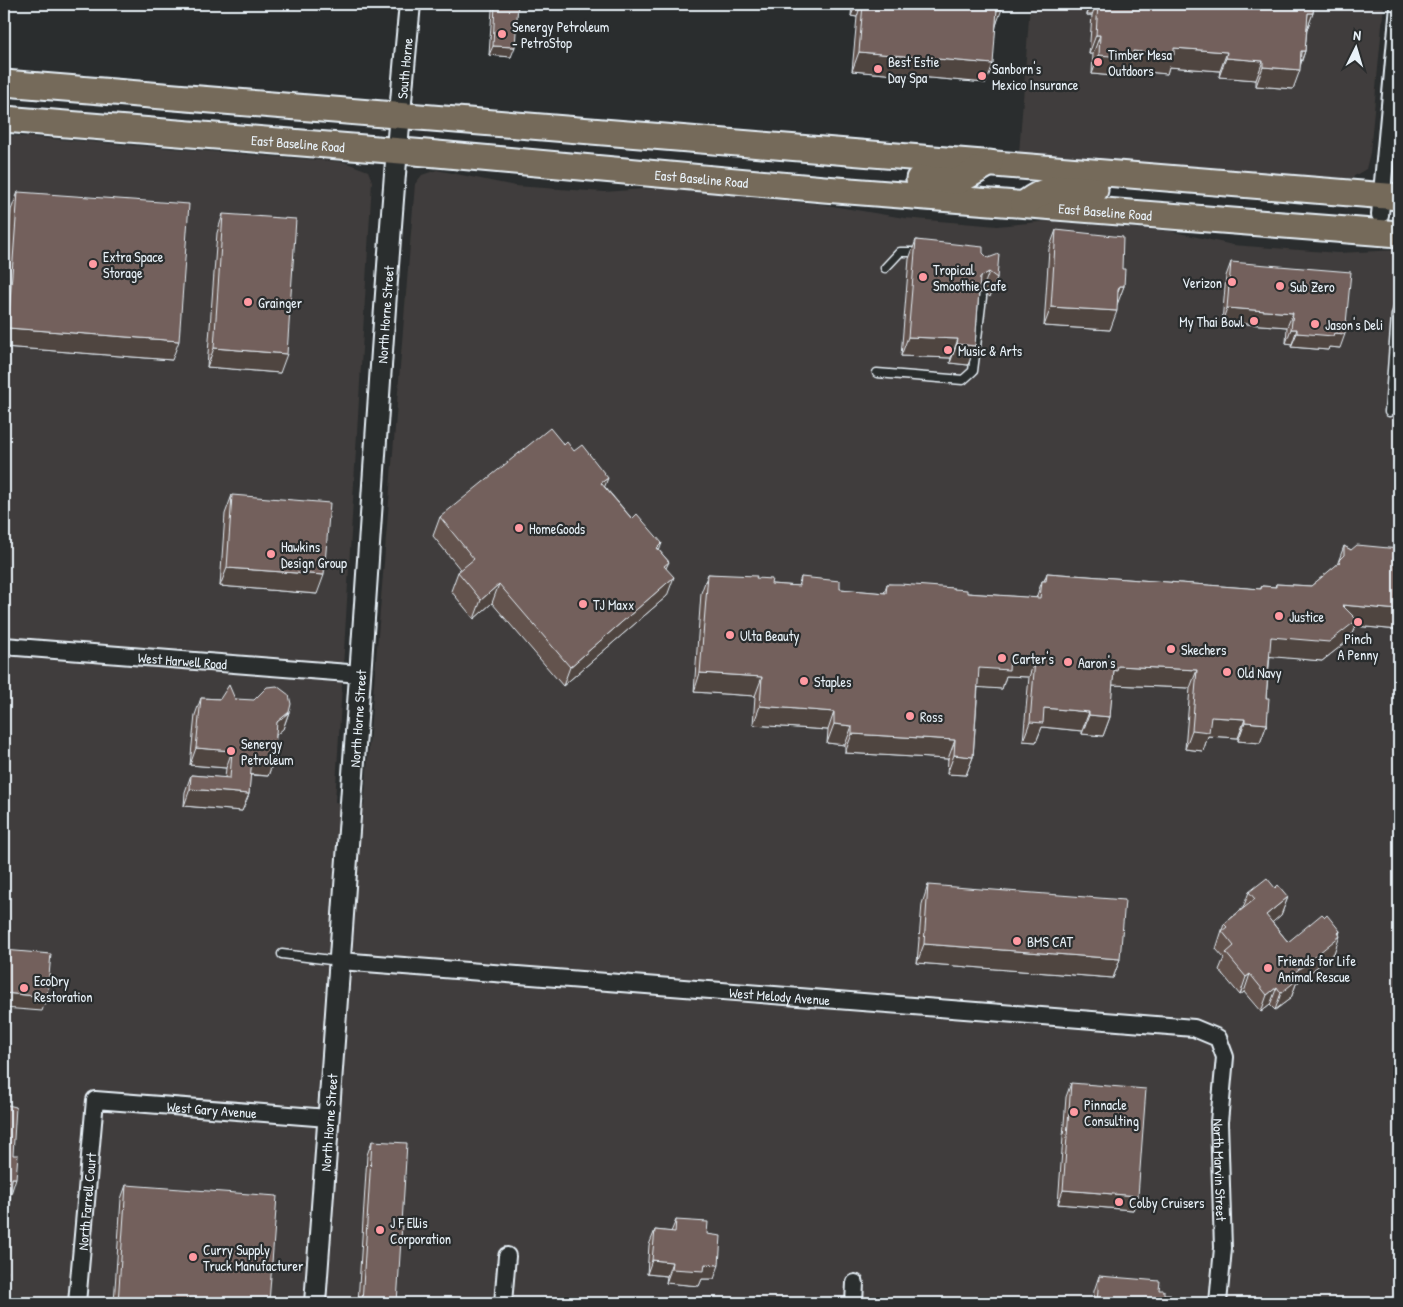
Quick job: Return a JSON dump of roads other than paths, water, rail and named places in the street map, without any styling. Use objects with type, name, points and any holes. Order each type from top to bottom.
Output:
[{"type":"main road","name":"East Baseline Road","points":[[4,83],[824,189],[1399,234]]},
{"type":"main road","name":"East Baseline Road","points":[[4,119],[397,133],[990,163],[1187,180],[1387,202]]},
{"type":"main road","points":[[824,189],[868,175],[960,181],[990,163]]},
{"type":"main road","points":[[1024,204],[1043,191],[1060,187],[1148,194],[1168,190],[1187,180]]},
{"type":"street","name":"South Horne","points":[[397,133],[410,4]]},
{"type":"street","points":[[1387,202],[1399,6]]},
{"type":"street","name":"North Horne Street","points":[[315,1303],[361,674],[397,133]]},
{"type":"street","name":"West Harwell Road","points":[[4,646],[361,674]]},
{"type":"street","name":"West Melody Avenue","points":[[340,961],[1194,1028],[1218,1038]]},
{"type":"street","name":"North Marvin Street","points":[[1218,1038],[1225,1057],[1219,1122],[1223,1248],[1218,1303]]},
{"type":"street","name":"West Gary Avenue","points":[[95,1100],[328,1118]]},
{"type":"street","name":"North Farrell Court","points":[[77,1303],[95,1100]]},
{"type":"street","points":[[503,1303],[507,1256]]},
{"type":"street","points":[[854,1303],[856,1283]]},
{"type":"lane","points":[[884,268],[900,252],[935,253]]},
{"type":"lane","points":[[877,373],[963,380],[969,377],[973,371],[982,297]]},
{"type":"lane","points":[[1389,412],[1399,305]]},
{"type":"lane","points":[[282,954],[340,961]]},
{"type":"place","name":"Senergy Petroleum - PetroStop","points":[[502,34]]},
{"type":"place","name":"Timber Mesa Outdoors","points":[[1098,62]]},
{"type":"place","name":"Best Estie Day Spa","points":[[878,69]]},
{"type":"place","name":"Sanborn's Mexico Insurance","points":[[982,76]]},
{"type":"place","name":"Extra Space Storage","points":[[93,264]]},
{"type":"place","name":"Tropical Smoothie Cafe","points":[[923,277]]},
{"type":"place","name":"Verizon","points":[[1232,282]]},
{"type":"place","name":"Sub Zero","points":[[1280,286]]},
{"type":"place","name":"Grainger","points":[[248,302]]},
{"type":"place","name":"My Thai Bowl","points":[[1254,321]]},
{"type":"place","name":"Jason's Deli","points":[[1315,324]]},
{"type":"place","name":"Music & Arts","points":[[948,350]]},
{"type":"place","name":"HomeGoods","points":[[519,528]]},
{"type":"place","name":"Hawkins Design Group","points":[[271,554]]},
{"type":"place","name":"TJ Maxx","points":[[583,604]]},
{"type":"place","name":"Justice","points":[[1279,616]]},
{"type":"place","name":"Pinch A Penny","points":[[1358,622]]},
{"type":"place","name":"Ulta Beauty","points":[[730,635]]},
{"type":"place","name":"Skechers","points":[[1171,649]]},
{"type":"place","name":"Carter's","points":[[1002,658]]},
{"type":"place","name":"Aaron's","points":[[1068,662]]},
{"type":"place","name":"Old Navy","points":[[1227,672]]},
{"type":"place","name":"Staples","points":[[804,681]]},
{"type":"place","name":"Ross","points":[[910,716]]},
{"type":"place","name":"Senergy Petroleum","points":[[231,751]]},
{"type":"place","name":"BMS CAT","points":[[1017,941]]},
{"type":"place","name":"Friends for Life Animal Rescue","points":[[1268,968]]},
{"type":"place","name":"EcoDry Restoration","points":[[24,988]]},
{"type":"place","name":"Pinnacle Consulting","points":[[1074,1112]]},
{"type":"place","name":"Colby Cruisers","points":[[1119,1202]]},
{"type":"place","name":"J F Ellis Corporation","points":[[380,1230]]},
{"type":"place","name":"Curry Supply Truck Manufacturer","points":[[193,1257]]}]
